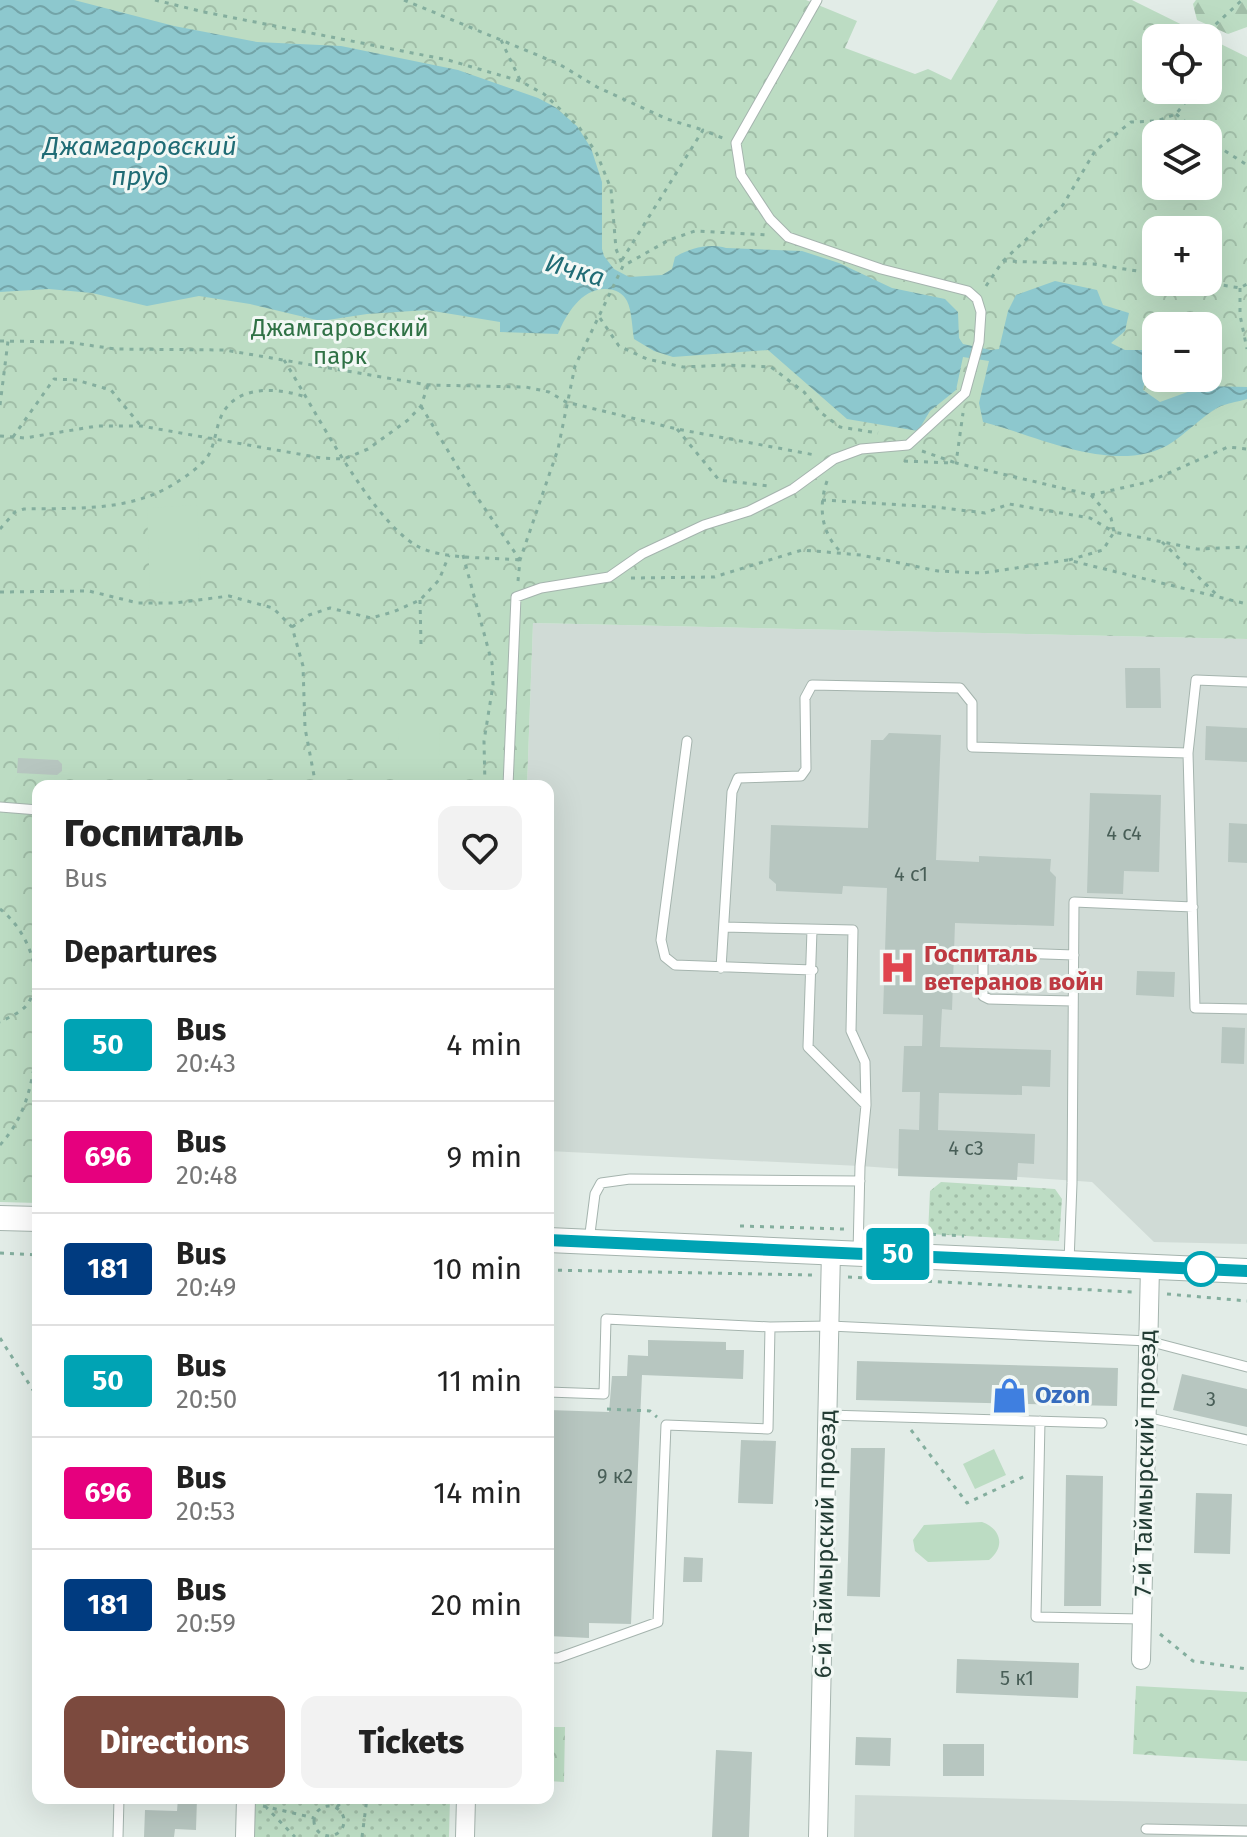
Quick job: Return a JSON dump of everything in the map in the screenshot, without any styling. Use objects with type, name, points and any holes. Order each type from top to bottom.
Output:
[{"type":"street","points":[[0,1218],[32,1219]]},
{"type":"street","points":[[554,1240],[830,1264],[858,1253],[1247,1271]]},
{"type":"street","name":"6-й Таймырский проезд","points":[[818,1837],[830,1264]]},
{"type":"street","name":"7-й Таймырский проезд","points":[[1141,1660],[1150,1267]]},
{"type":"street","points":[[245,1837],[252,1804]]},
{"type":"street","points":[[465,1837],[466,1804]]},
{"type":"lane","points":[[508,780],[516,597],[541,588],[609,577],[642,554],[704,525],[749,511],[793,489],[834,459],[861,449],[908,445],[965,393],[979,342],[981,312],[977,299],[968,291],[881,269],[788,237],[770,219],[741,175],[736,143],[817,0]]},
{"type":"lane","points":[[1247,682],[1196,680],[1188,753],[1195,1008],[1247,1009]]},
{"type":"lane","points":[[721,968],[732,792],[738,778],[801,776],[806,769],[805,698],[812,685],[960,688],[972,703],[972,747],[1188,753]]},
{"type":"lane","points":[[687,741],[661,940],[665,957],[675,965],[813,970]]},
{"type":"lane","points":[[0,807],[32,810]]},
{"type":"lane","points":[[1069,1262],[1074,902],[1193,907]]},
{"type":"lane","points":[[724,927],[853,930],[851,1031],[865,1062],[866,1105],[858,1253]]},
{"type":"lane","points":[[812,930],[808,1047],[866,1105]]},
{"type":"lane","points":[[1073,1001],[989,999],[983,996],[983,959],[990,952],[1074,955]]},
{"type":"lane","points":[[589,1241],[595,1194],[601,1183],[630,1179],[860,1181]]},
{"type":"lane","points":[[554,1392],[604,1394],[606,1319],[1148,1341],[1247,1367]]},
{"type":"lane","points":[[554,1658],[658,1622],[666,1425],[768,1429],[770,1327]]},
{"type":"lane","points":[[828,1415],[1102,1423]]},
{"type":"lane","points":[[1146,1417],[1247,1440]]},
{"type":"lane","points":[[1040,1421],[1036,1617],[1142,1619]]},
{"type":"lane","points":[[118,1837],[119,1804]]},
{"type":"lane","points":[[1146,1829],[1247,1831]]},
{"type":"path","points":[[155,0],[448,60],[520,81],[544,94],[579,127],[597,154],[611,189],[616,249],[622,264]]},
{"type":"path","points":[[404,0],[559,64],[597,87],[667,119],[736,143]]},
{"type":"path","points":[[1216,24],[1242,0]]},
{"type":"path","points":[[501,40],[520,81]]},
{"type":"path","points":[[977,299],[1003,261],[1063,205],[1095,151],[1131,122],[1157,121],[1176,114],[1184,104]]},
{"type":"path","points":[[1176,114],[1183,120]]},
{"type":"path","points":[[516,597],[520,560],[558,449],[575,366],[622,264],[703,130]]},
{"type":"path","points":[[1222,149],[1247,165]]},
{"type":"path","points":[[1241,162],[1247,171]]},
{"type":"path","points":[[622,264],[669,240],[695,231],[788,237]]},
{"type":"path","points":[[1003,261],[1093,264],[1142,272]]},
{"type":"path","points":[[1222,285],[1240,288],[1247,284]]},
{"type":"path","points":[[1240,288],[1240,315],[1247,349]]},
{"type":"path","points":[[599,316],[619,346],[647,359],[683,367],[771,367],[804,392],[820,412],[840,427],[886,435],[956,463],[1091,495],[1148,482],[1228,447],[1247,449]]},
{"type":"path","points":[[0,341],[67,342],[115,349],[225,350],[428,385],[526,387],[549,392],[566,402],[677,429],[834,459]]},
{"type":"path","points":[[0,405],[8,341]]},
{"type":"path","points":[[284,360],[344,459],[395,529],[418,547],[449,555],[520,560]]},
{"type":"path","points":[[13,437],[54,379],[76,380],[111,390],[141,426]]},
{"type":"path","points":[[0,436],[25,438],[97,426],[141,426],[321,458],[344,459],[368,449],[408,420],[421,406],[428,385]]},
{"type":"path","points":[[0,529],[15,512],[24,509],[108,506],[157,493],[202,465],[210,453],[224,411],[238,397],[261,390],[290,391],[308,398]]},
{"type":"path","points":[[956,463],[965,393]]},
{"type":"path","points":[[421,406],[468,484],[520,560]]},
{"type":"path","points":[[677,429],[719,480],[793,489]]},
{"type":"path","points":[[901,461],[956,463]]},
{"type":"path","points":[[836,473],[827,482],[822,500],[823,525],[832,545],[843,554]]},
{"type":"path","points":[[609,577],[714,577],[802,550],[938,571],[983,573],[1068,560],[1103,550],[1114,532],[1111,518],[1091,495]]},
{"type":"path","points":[[822,500],[985,513],[1009,504],[1090,518],[1114,532],[1197,549],[1247,547]]},
{"type":"path","points":[[1162,542],[1218,596]]},
{"type":"path","points":[[292,627],[309,615],[330,608],[371,618],[420,600],[439,580],[449,555]]},
{"type":"path","points":[[463,555],[492,663],[492,698],[484,741],[485,780]]},
{"type":"path","points":[[1068,560],[1247,604]]},
{"type":"path","points":[[0,592],[89,591],[138,603],[174,603],[229,596],[273,608],[292,627],[303,666],[305,728],[315,780]]},
{"type":"path","points":[[420,600],[421,644]]},
{"type":"path","points":[[0,909],[12,918],[25,937],[32,972]]},
{"type":"path","points":[[0,1022],[19,1013],[30,1000],[32,991]]},
{"type":"path","points":[[0,1145],[14,1130],[30,1096],[32,1084]]},
{"type":"path","points":[[0,1253],[32,1255]]},
{"type":"path","points":[[554,1270],[830,1264],[1247,1301]]},
{"type":"path","points":[[0,1338],[32,1389]]},
{"type":"path","points":[[604,1394],[603,1405],[606,1409],[650,1411],[666,1425]]},
{"type":"path","points":[[901,1417],[967,1503],[1039,1469]]},
{"type":"path","points":[[1142,1619],[1193,1661],[1247,1669]]},
{"type":"path","points":[[258,1804],[314,1818]]},
{"type":"path","points":[[314,1818],[323,1807],[337,1807],[340,1804]]},
{"type":"path","points":[[362,1837],[366,1804]]},
{"type":"path","points":[[265,1806],[295,1837]]},
{"type":"path","points":[[314,1818],[318,1832],[335,1836],[345,1821],[337,1807]]},
{"type":"shaded area","name":"Госпиталь ветеранов войн","points":[[533,623],[1247,639],[1247,1244],[1154,1242],[1092,1182],[860,1166],[554,1151],[554,780],[527,780]]},
{"type":"shaded area","points":[[855,1795],[1247,1804],[1247,1837],[854,1837]]},
{"type":"green space","name":"Джамгаровский парк","points":[[0,0],[806,0],[857,21],[845,48],[915,74],[928,69],[951,80],[998,0],[1132,0],[1180,24],[1142,24],[1142,104],[1222,104],[1222,45],[1247,57],[1247,639],[533,623],[527,780],[32,780],[32,1203],[0,1202]]},
{"type":"green space","points":[[1196,0],[1247,0],[1247,27],[1228,34],[1222,31],[1222,24],[1206,24],[1197,20],[1193,4]]},
{"type":"green space","points":[[197,505],[201,591],[150,593],[147,508]]},
{"type":"green space","points":[[399,725],[440,725],[438,780],[398,780]]},
{"type":"green space","points":[[941,1182],[1055,1189],[1062,1199],[1059,1241],[928,1234],[930,1191]]},
{"type":"green space","points":[[994,1449],[1006,1475],[975,1489],[963,1464]]},
{"type":"green space","points":[[982,1522],[994,1529],[999,1539],[997,1550],[989,1560],[928,1562],[915,1551],[913,1540],[924,1525]]},
{"type":"green space","points":[[1136,1686],[1247,1692],[1247,1761],[1133,1754]]},
{"type":"green space","points":[[554,1727],[565,1727],[564,1782],[554,1781]]},
{"type":"green space","points":[[252,1804],[450,1804],[449,1837],[251,1837]]},
{"type":"water","name":"Джамгаровский пруд","points":[[0,0],[74,0],[174,26],[257,42],[341,46],[458,70],[538,98],[555,107],[577,126],[591,148],[602,182],[604,256],[614,269],[629,277],[662,275],[672,269],[675,257],[700,247],[802,251],[839,263],[892,288],[945,299],[958,312],[959,338],[963,344],[991,350],[999,349],[1008,311],[1016,295],[1055,281],[1097,290],[1103,305],[1129,313],[1125,331],[1111,343],[1125,350],[1142,350],[1142,392],[1160,402],[1188,392],[1222,392],[1222,386],[1247,387],[1247,399],[1217,408],[1168,445],[1147,453],[1101,455],[983,422],[979,403],[989,361],[963,357],[956,390],[930,411],[918,431],[847,419],[768,350],[673,357],[654,351],[634,339],[627,301],[621,294],[609,289],[597,290],[582,298],[570,311],[558,334],[500,332],[500,322],[427,310],[321,321],[250,304],[199,296],[147,306],[92,293],[49,289],[0,292]]},
{"type":"building","points":[[1125,668],[1160,668],[1161,708],[1126,708]]},
{"type":"building","points":[[1206,726],[1247,728],[1247,762],[1205,760]]},
{"type":"building","points":[[889,733],[941,735],[936,860],[979,862],[979,856],[1051,859],[1050,871],[1056,877],[1054,926],[955,923],[952,1010],[942,1009],[940,1047],[1051,1050],[1050,1087],[1022,1086],[1022,1095],[939,1093],[938,1130],[1035,1134],[1034,1164],[1018,1163],[1017,1180],[898,1176],[899,1129],[919,1130],[920,1092],[902,1092],[904,1046],[922,1046],[923,1015],[883,1014],[887,888],[843,886],[842,894],[776,891],[776,884],[769,878],[771,825],[868,828],[871,740],[883,740]]},
{"type":"building","points":[[18,758],[58,760],[62,771],[57,775],[17,773]]},
{"type":"building","points":[[1090,793],[1161,795],[1159,872],[1124,871],[1123,894],[1087,893]]},
{"type":"building","points":[[1229,823],[1247,824],[1247,863],[1228,862]]},
{"type":"building","points":[[1137,971],[1175,972],[1174,997],[1136,995]]},
{"type":"building","points":[[1222,1027],[1245,1028],[1244,1064],[1221,1063]]},
{"type":"building","points":[[648,1340],[726,1342],[726,1350],[744,1350],[743,1379],[642,1375],[631,1624],[589,1623],[589,1638],[554,1636],[554,1410],[609,1412],[612,1376],[627,1376],[628,1355],[648,1356]]},
{"type":"building","points":[[857,1361],[1118,1368],[1117,1406],[856,1400]]},
{"type":"building","points":[[1182,1374],[1247,1389],[1247,1427],[1173,1410]]},
{"type":"building","points":[[741,1440],[776,1441],[773,1504],[738,1503]]},
{"type":"building","points":[[851,1448],[885,1448],[880,1597],[847,1596]]},
{"type":"building","points":[[1066,1475],[1103,1476],[1101,1606],[1064,1606]]},
{"type":"building","points":[[1196,1493],[1232,1494],[1230,1554],[1194,1553]]},
{"type":"building","points":[[684,1557],[703,1558],[702,1582],[683,1582]]},
{"type":"building","points":[[957,1659],[1079,1663],[1078,1698],[956,1693]]},
{"type":"building","points":[[856,1737],[891,1738],[890,1766],[855,1765]]},
{"type":"building","points":[[943,1744],[984,1744],[984,1776],[943,1776]]},
{"type":"building","points":[[716,1750],[752,1752],[749,1837],[712,1837]]},
{"type":"building","points":[[178,1804],[197,1804],[196,1830],[175,1829],[174,1837],[144,1837],[145,1810],[177,1811]]},
{"type":"bus line","name":"50","points":[[554,1240],[1247,1271]]},
{"type":"place","name":"Госпиталь ветеранов войн","points":[[898,968]]},
{"type":"place","name":"Ozon","points":[[1009,1395]]},
{"type":"water label","name":"Ичка","points":[[575,270]]}]
